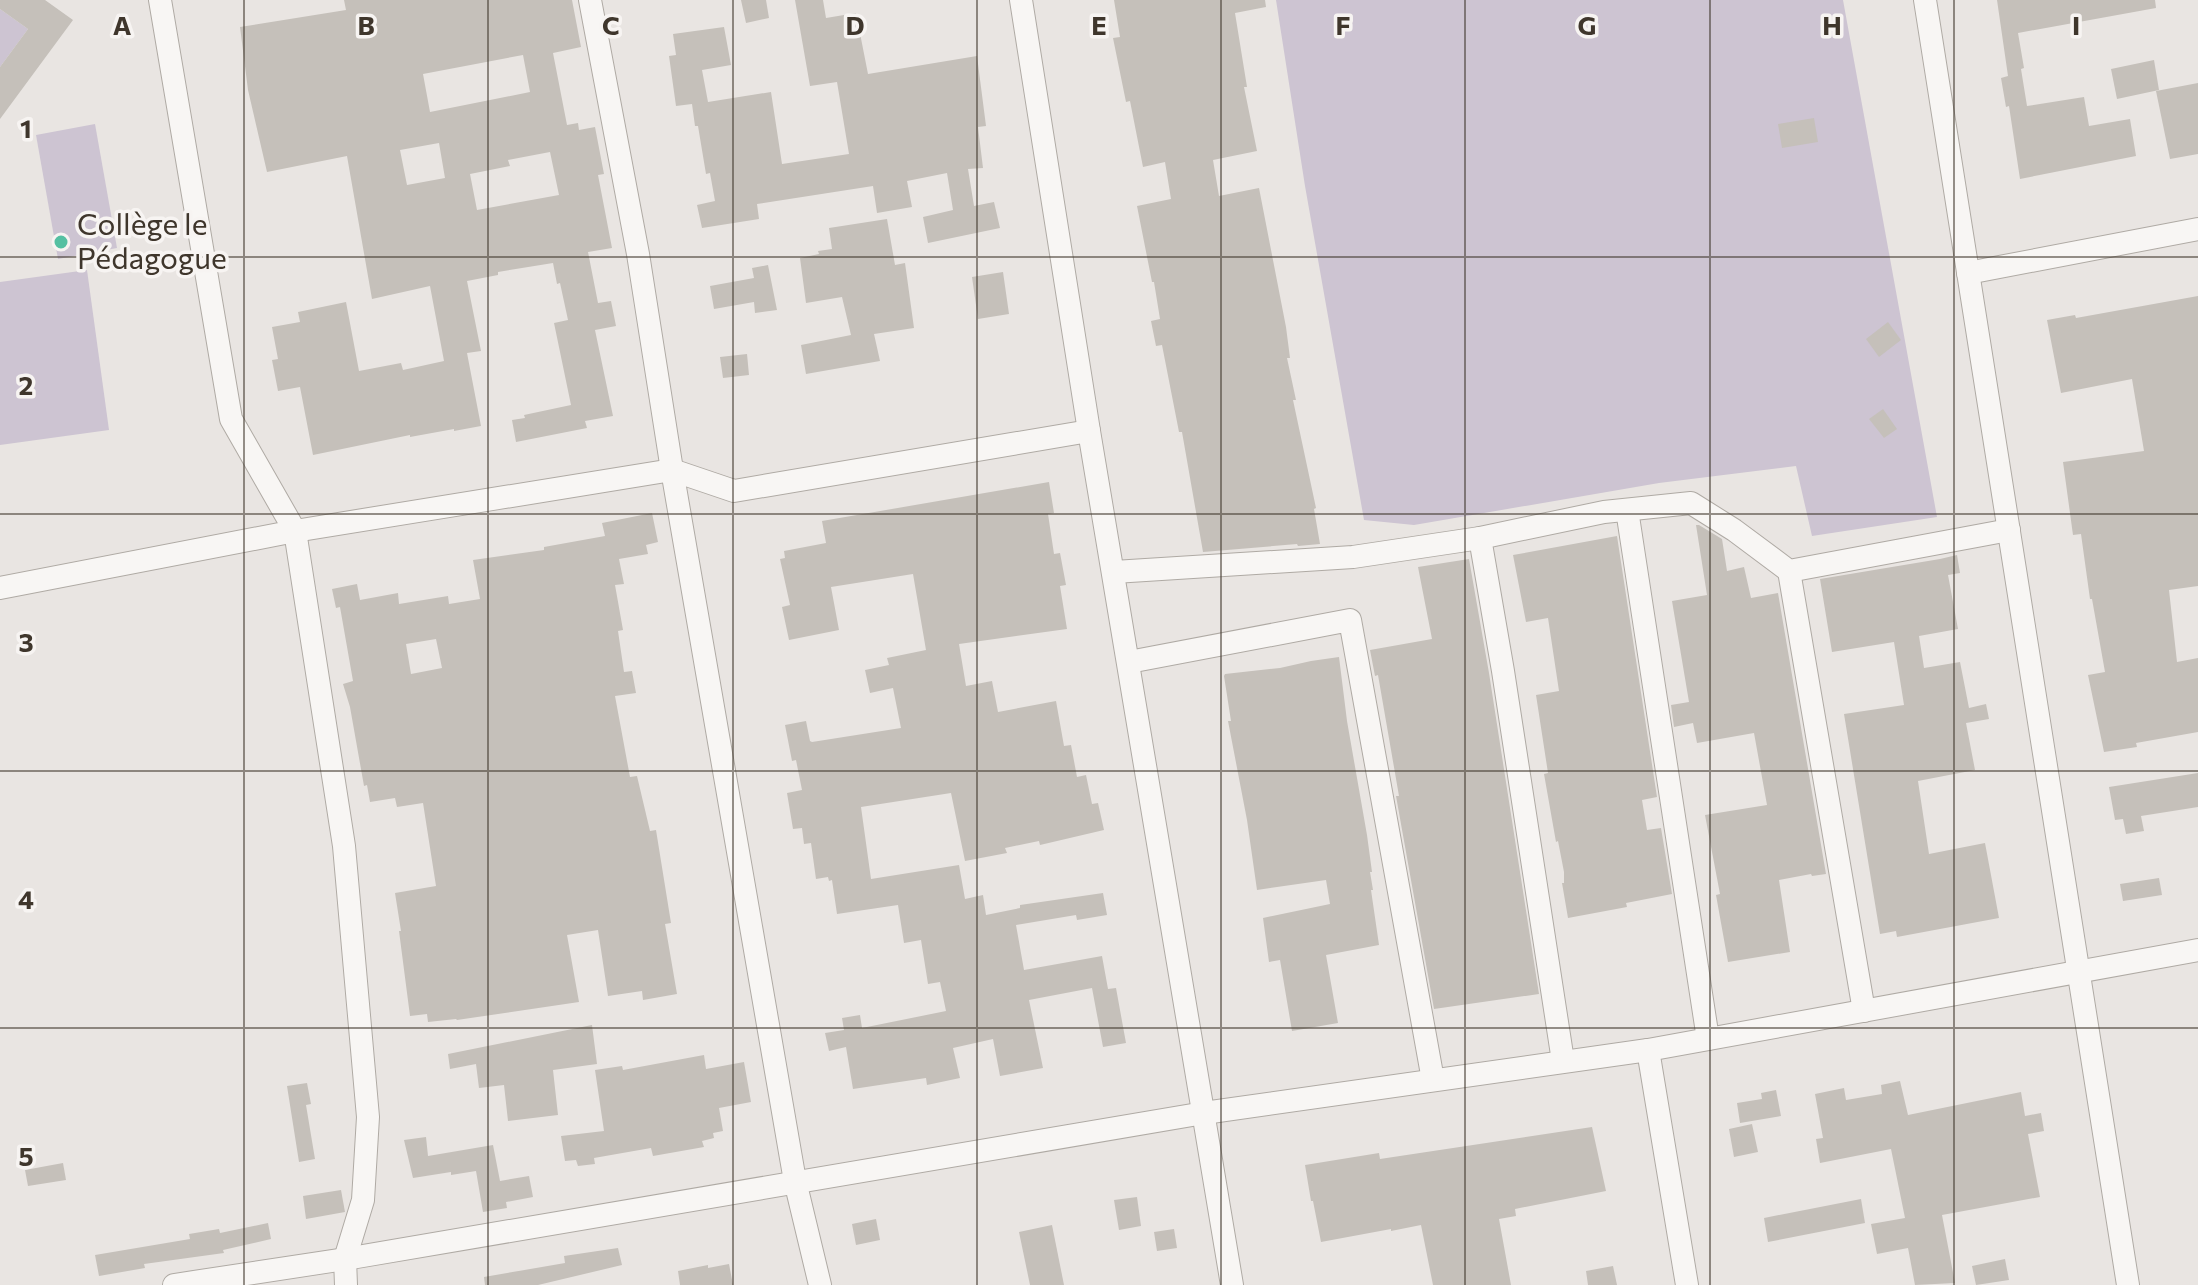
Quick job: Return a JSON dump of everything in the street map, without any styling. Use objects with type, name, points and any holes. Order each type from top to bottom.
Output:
[{"type":"street","points":[[160,0],[231,419],[295,531],[344,846],[368,1117],[363,1200],[345,1259],[346,1285]]},
{"type":"street","points":[[590,0],[638,254],[672,470],[795,1181],[820,1285]]},
{"type":"street","points":[[1021,0],[1089,431],[1232,1285]]},
{"type":"street","points":[[1925,0],[2128,1285]]},
{"type":"street","points":[[1968,273],[2198,229]]},
{"type":"street","points":[[0,588],[295,531],[672,470],[734,491],[1089,431]]},
{"type":"street","points":[[1114,572],[1353,557],[1480,538],[1604,512],[1691,503],[1789,571],[1864,1011]]},
{"type":"street","points":[[1627,510],[1708,1039]]},
{"type":"street","points":[[1789,571],[2009,530]]},
{"type":"street","points":[[1480,538],[1563,1061]]},
{"type":"street","points":[[1129,662],[1350,620],[1433,1080]]},
{"type":"street","points":[[174,1285],[345,1259],[1204,1113],[1648,1050],[2198,950]]},
{"type":"street","points":[[1648,1050],[1687,1285]]},
{"type":"shaded area","points":[[1276,0],[1843,0],[1937,517],[1812,536],[1796,466],[1659,483],[1414,525],[1364,520],[1305,186]]},
{"type":"shaded area","points":[[0,9],[28,29],[0,67]]},
{"type":"shaded area","points":[[95,124],[117,248],[58,259],[36,135]]},
{"type":"shaded area","points":[[87,270],[109,430],[0,445],[0,282]]},
{"type":"building","points":[[0,0],[45,0],[73,20],[0,119],[0,67],[28,29],[0,9]]},
{"type":"building","points":[[344,0],[572,0],[581,47],[553,53],[567,125],[578,123],[579,130],[595,127],[604,174],[598,175],[612,248],[588,252],[598,303],[611,301],[616,326],[595,330],[613,416],[585,421],[587,428],[516,442],[512,420],[571,405],[554,323],[568,320],[553,263],[498,272],[498,275],[467,281],[481,351],[467,353],[481,426],[410,435],[313,455],[300,387],[278,391],[272,360],[278,359],[272,327],[300,322],[298,312],[346,302],[359,371],[401,363],[403,370],[444,361],[430,286],[372,299],[347,156],[267,172],[248,90],[240,27],[346,10]],"holes":[[[523,55],[530,92],[430,112],[423,74]],[[439,143],[445,178],[407,185],[400,150]],[[550,152],[559,195],[477,210],[470,174],[510,166],[508,160]]]},
{"type":"building","points":[[741,0],[766,0],[769,18],[746,23]]},
{"type":"building","points":[[795,0],[823,0],[826,18],[856,13],[868,74],[977,56],[986,126],[978,127],[983,168],[968,169],[974,206],[994,202],[1000,228],[928,243],[923,217],[953,210],[947,173],[907,181],[912,207],[877,213],[873,186],[757,204],[759,219],[702,228],[697,205],[715,201],[710,173],[706,174],[692,104],[676,106],[669,56],[676,55],[673,34],[724,27],[731,65],[702,70],[708,102],[771,92],[782,164],[849,154],[837,82],[810,86]]},
{"type":"building","points":[[1114,0],[1265,0],[1266,7],[1235,13],[1247,87],[1244,87],[1257,151],[1213,160],[1219,196],[1259,188],[1286,327],[1290,358],[1287,358],[1296,400],[1293,400],[1316,508],[1320,544],[1203,552],[1182,432],[1179,432],[1162,345],[1156,346],[1151,321],[1160,319],[1137,206],[1171,199],[1165,162],[1143,167],[1113,38],[1120,37]]},
{"type":"building","points":[[1997,0],[2155,0],[2156,8],[2018,33],[2027,106],[2084,97],[2089,126],[2130,119],[2136,156],[2020,179],[2009,106],[2006,107],[2001,78],[2008,76]]},
{"type":"building","points":[[2154,60],[2159,90],[2117,99],[2111,69]]},
{"type":"building","points":[[2198,83],[2198,154],[2170,159],[2156,91]]},
{"type":"building","points":[[1814,118],[1818,142],[1782,148],[1778,124]]},
{"type":"building","points":[[887,219],[895,265],[905,263],[914,328],[874,334],[880,361],[806,374],[801,345],[851,335],[842,297],[806,303],[800,258],[832,249],[829,228]]},
{"type":"building","points":[[768,265],[777,310],[755,313],[754,302],[714,309],[710,286],[754,278],[752,268]]},
{"type":"building","points":[[1003,272],[1009,314],[978,319],[972,277]]},
{"type":"building","points":[[2198,296],[2198,586],[2169,590],[2177,662],[2198,658],[2198,732],[2104,752],[2088,675],[2105,672],[2081,534],[2073,535],[2063,462],[2144,451],[2132,379],[2061,393],[2047,320],[2075,315],[2076,318]]},
{"type":"building","points":[[1888,322],[1901,340],[1879,357],[1866,339]]},
{"type":"building","points":[[747,354],[749,375],[723,378],[720,357]]},
{"type":"building","points":[[1883,409],[1897,429],[1884,438],[1869,419]]},
{"type":"building","points":[[1049,482],[1054,513],[1048,514],[1054,554],[1060,553],[1066,585],[1060,586],[1067,629],[959,644],[966,686],[992,681],[998,712],[1056,701],[1064,746],[1071,745],[1077,777],[1086,775],[1092,804],[1098,803],[1104,830],[1040,845],[1039,841],[1005,848],[1007,853],[965,861],[951,793],[861,807],[871,879],[959,865],[965,899],[983,895],[986,915],[1020,908],[1020,905],[1103,893],[1107,915],[1077,920],[1076,915],[1016,925],[1024,970],[1102,956],[1108,989],[1116,988],[1126,1043],[1103,1047],[1092,988],[1029,1000],[1043,1068],[1000,1076],[993,1039],[953,1048],[960,1078],[927,1085],[926,1078],[853,1089],[846,1047],[829,1051],[825,1033],[844,1030],[842,1018],[860,1015],[862,1028],[946,1011],[940,982],[928,984],[921,940],[904,943],[898,905],[837,914],[832,880],[829,881],[828,877],[816,879],[811,843],[804,844],[802,828],[793,829],[787,793],[802,790],[785,725],[806,721],[812,742],[901,728],[893,688],[870,693],[865,670],[889,665],[887,658],[926,650],[913,574],[831,587],[839,630],[789,640],[782,607],[790,605],[780,559],[785,558],[784,551],[826,543],[822,521]]},
{"type":"building","points":[[652,513],[658,542],[646,545],[648,554],[619,559],[624,584],[615,585],[623,630],[618,631],[624,672],[632,671],[636,693],[615,696],[630,777],[637,776],[650,831],[656,830],[671,923],[665,924],[677,994],[643,1000],[642,991],[608,996],[598,930],[567,935],[579,1002],[457,1020],[428,1022],[427,1014],[410,1016],[395,893],[436,886],[423,803],[397,807],[395,798],[370,802],[343,684],[353,681],[340,607],[336,608],[332,589],[357,584],[360,600],[398,593],[399,604],[448,596],[449,604],[480,599],[473,560],[544,550],[544,547],[605,536],[602,523]],"holes":[[[436,639],[442,668],[411,674],[406,644]]]},
{"type":"building","points":[[1696,525],[1722,539],[1727,571],[1744,567],[1751,598],[1778,593],[1826,874],[1779,880],[1790,952],[1728,962],[1716,895],[1720,894],[1705,815],[1767,805],[1754,733],[1697,743],[1693,723],[1674,727],[1671,705],[1689,702],[1672,601],[1707,595]]},
{"type":"building","points":[[1617,536],[1657,797],[1642,800],[1647,830],[1661,828],[1672,894],[1626,903],[1627,907],[1568,918],[1562,883],[1564,872],[1544,774],[1548,773],[1536,695],[1559,691],[1548,618],[1526,622],[1513,555]]},
{"type":"building","points":[[1957,555],[1960,573],[1948,575],[1958,629],[1919,636],[1924,668],[1960,662],[1969,708],[1986,704],[1989,719],[1966,723],[1975,770],[1918,781],[1929,854],[1985,843],[1999,918],[1897,937],[1896,931],[1880,934],[1844,714],[1904,705],[1894,642],[1832,652],[1820,579]]},
{"type":"building","points":[[1469,559],[1539,994],[1434,1009],[1378,675],[1375,676],[1370,650],[1432,639],[1418,567]]},
{"type":"building","points":[[1339,657],[1367,835],[1379,945],[1326,955],[1338,1023],[1292,1031],[1280,960],[1269,962],[1263,918],[1330,904],[1326,880],[1257,890],[1228,721],[1231,721],[1224,676]]},
{"type":"building","points":[[2198,773],[2198,807],[2141,816],[2144,831],[2126,834],[2123,819],[2115,820],[2109,787]]},
{"type":"building","points":[[2159,878],[2162,895],[2123,901],[2120,884]]},
{"type":"building","points":[[592,1025],[597,1064],[553,1070],[558,1115],[508,1121],[504,1085],[479,1088],[476,1064],[450,1069],[448,1054]]},
{"type":"building","points":[[704,1055],[706,1069],[744,1062],[751,1102],[719,1108],[723,1131],[713,1133],[714,1138],[702,1141],[704,1147],[653,1156],[651,1148],[594,1158],[595,1164],[578,1166],[576,1160],[565,1161],[561,1136],[604,1131],[595,1070],[622,1066],[623,1070]]},
{"type":"building","points":[[1900,1081],[1908,1115],[2021,1092],[2025,1116],[2041,1113],[2044,1131],[2028,1134],[2040,1197],[1942,1215],[1955,1283],[1915,1285],[1908,1248],[1877,1254],[1871,1224],[1905,1218],[1891,1149],[1820,1163],[1816,1139],[1823,1138],[1815,1094],[1844,1088],[1846,1100],[1882,1094],[1881,1085]]},
{"type":"building","points":[[307,1083],[311,1104],[306,1105],[315,1159],[299,1162],[287,1086]]},
{"type":"building","points":[[1776,1090],[1781,1116],[1740,1123],[1737,1103],[1762,1099],[1761,1093]]},
{"type":"building","points":[[1752,1124],[1758,1152],[1734,1157],[1729,1129]]},
{"type":"building","points":[[1592,1127],[1606,1191],[1515,1209],[1516,1216],[1499,1219],[1511,1285],[1433,1285],[1421,1225],[1321,1242],[1305,1165],[1379,1153],[1380,1159]]},
{"type":"building","points":[[426,1137],[428,1156],[493,1145],[500,1181],[529,1176],[533,1197],[506,1202],[507,1208],[483,1212],[476,1171],[413,1178],[404,1140]]},
{"type":"building","points":[[63,1163],[66,1180],[28,1186],[25,1170]]},
{"type":"building","points":[[341,1190],[345,1212],[306,1219],[303,1196]]},
{"type":"building","points":[[1137,1197],[1141,1226],[1119,1230],[1114,1200]]},
{"type":"building","points":[[1861,1199],[1865,1223],[1768,1242],[1764,1218]]},
{"type":"building","points":[[876,1219],[880,1240],[856,1245],[852,1224]]},
{"type":"building","points":[[268,1223],[271,1239],[223,1250],[224,1253],[144,1264],[145,1268],[99,1276],[95,1255],[190,1239],[189,1234],[219,1229],[220,1233]]},
{"type":"building","points":[[1052,1225],[1064,1285],[1030,1285],[1019,1232]]},
{"type":"building","points":[[1174,1229],[1177,1248],[1157,1251],[1154,1232]]},
{"type":"building","points":[[618,1248],[622,1265],[538,1285],[485,1285],[484,1277],[565,1263],[564,1256]]},
{"type":"building","points":[[2005,1259],[2009,1280],[1976,1285],[1972,1266]]},
{"type":"building","points":[[729,1264],[733,1285],[680,1285],[678,1271]]},
{"type":"building","points":[[1613,1266],[1617,1285],[1588,1285],[1586,1271]]},
{"type":"place","name":"Collège le Pédagogue","points":[[61,242]]}]
